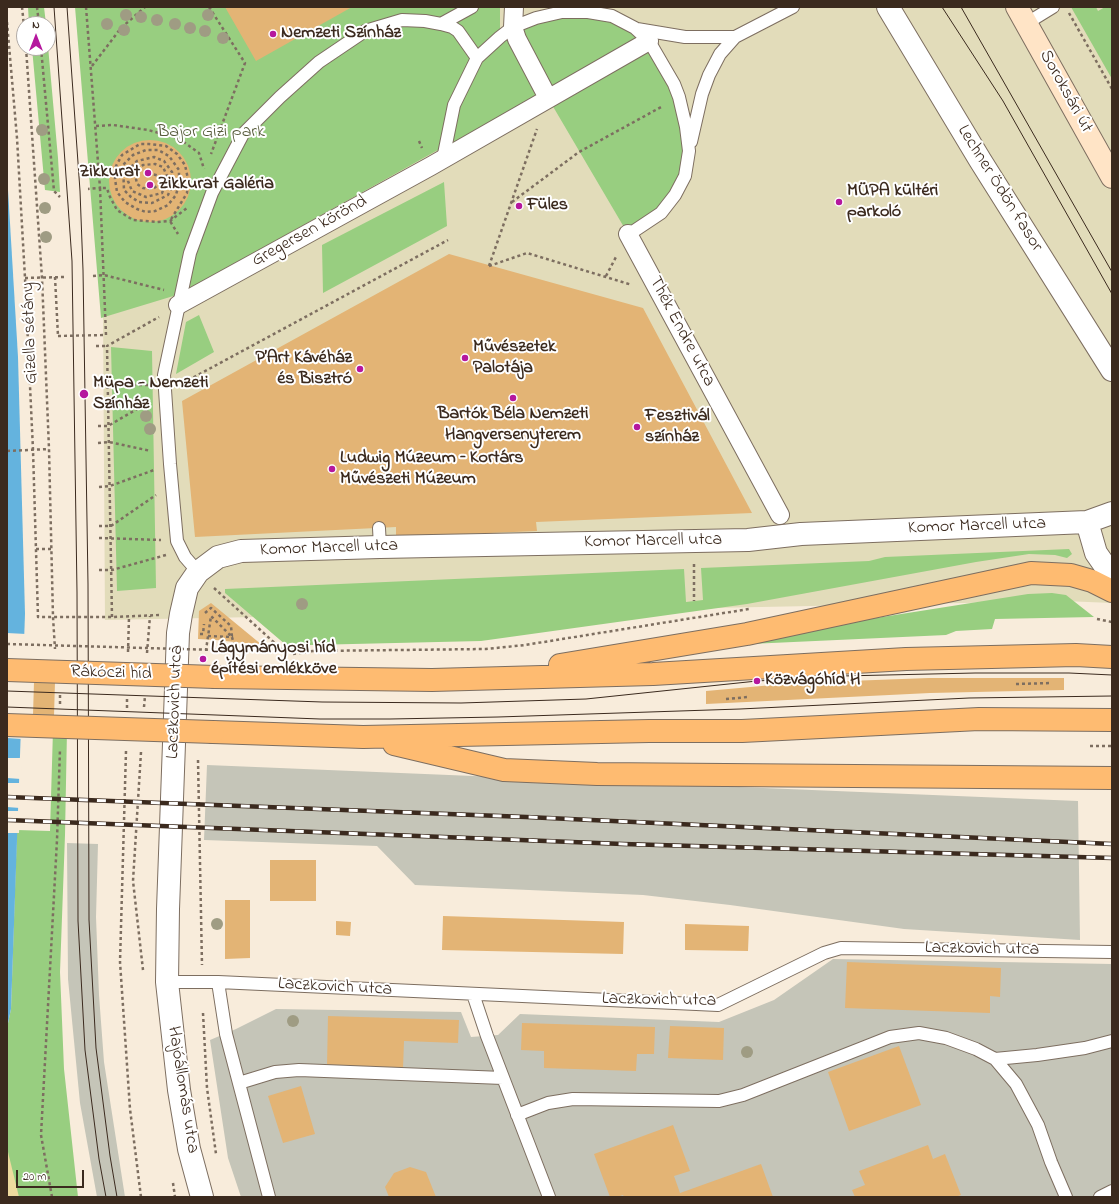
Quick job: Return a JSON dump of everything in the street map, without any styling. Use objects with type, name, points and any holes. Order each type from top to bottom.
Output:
[{"type":"main road","name":"Soroksári út","points":[[1022,15],[1112,176]]},
{"type":"main road","points":[[432,680],[537,669],[747,634],[1032,573],[1072,575],[1092,581],[1112,592]]},
{"type":"main road","points":[[432,680],[653,674],[906,659],[1076,655],[1112,657]]},
{"type":"main road","name":"Rákóczi híd","points":[[7,670],[214,677],[432,680]]},
{"type":"main road","points":[[7,725],[362,737],[649,731],[742,731],[980,718],[1112,720]]},
{"type":"main road","points":[[362,737],[504,770],[597,774],[1112,778]]},
{"type":"street","points":[[514,7],[513,27],[517,39],[548,98]]},
{"type":"street","name":"Lechner Ödön fasor","points":[[888,7],[980,160],[1112,370]]},
{"type":"street","name":"Gregersen körönd","points":[[179,300],[442,159],[649,41]]},
{"type":"street","name":"Thék Endre utca","points":[[631,232],[661,294],[780,514]]},
{"type":"street","name":"Komor Marcell utca","points":[[181,614],[187,588],[205,579],[218,557],[241,551],[380,537],[748,540],[801,534],[1087,522],[1112,514]]},
{"type":"street","points":[[1087,522],[1096,553],[1112,576]]},
{"type":"street","name":"Laczkovich utca","points":[[167,982],[168,909],[178,633],[181,614]]},
{"type":"street","name":"Hajóállomás utca","points":[[167,982],[179,1090],[189,1149],[202,1197]]},
{"type":"lane","points":[[442,24],[472,7]]},
{"type":"lane","points":[[631,232],[661,213],[675,195],[685,176],[689,150],[702,94],[709,75],[720,54],[735,37],[793,7]]},
{"type":"lane","points":[[1022,15],[1053,7]]},
{"type":"lane","points":[[442,159],[454,105],[477,58],[513,27],[536,18],[562,12],[588,12],[612,16],[635,28],[664,35],[684,37],[735,37]]},
{"type":"lane","points":[[205,579],[185,557],[177,541],[164,375],[190,253],[212,193],[243,134],[280,97],[319,62],[365,31],[402,20],[425,21],[452,26],[458,31],[477,58]]},
{"type":"lane","points":[[635,28],[649,41],[674,84],[679,97],[686,127],[689,150]]},
{"type":"lane","name":"Laczkovich utca","points":[[167,982],[218,982],[718,1005],[824,953],[841,948],[1112,952]]},
{"type":"lane","points":[[218,982],[226,1034],[269,1197]]},
{"type":"lane","points":[[473,994],[487,1036],[549,1197]]},
{"type":"lane","points":[[517,1115],[548,1103],[573,1099],[719,1101],[743,1095],[890,1037],[919,1033],[946,1038],[976,1049],[995,1059],[1016,1084],[1038,1125],[1051,1162],[1066,1197]]},
{"type":"lane","points":[[995,1059],[1071,1050],[1112,1041]]},
{"type":"lane","points":[[239,1083],[275,1072],[299,1070],[503,1078]]},
{"type":"lane","points":[[1100,1197],[1112,1191]]},
{"type":"path","points":[[55,278],[58,336],[106,335],[100,188],[86,7]]},
{"type":"path","points":[[91,66],[121,28],[145,7]]},
{"type":"path","points":[[209,7],[245,63],[210,157]]},
{"type":"path","points":[[1066,7],[1112,89]]},
{"type":"path","points":[[7,22],[17,138],[26,278],[38,617],[129,617],[181,614]]},
{"type":"path","name":"Gizella sétány","points":[[27,56],[42,278],[49,449],[53,617]]},
{"type":"path","points":[[42,56],[54,191],[60,197]]},
{"type":"path","points":[[512,202],[579,152],[679,97]]},
{"type":"path","points":[[548,98],[489,266],[527,253],[661,294]]},
{"type":"path","points":[[96,126],[113,125],[148,130],[178,138],[200,153],[205,171],[207,164]]},
{"type":"path","points":[[148,173],[160,176],[160,184],[153,189],[143,188],[137,184],[137,170],[143,165],[155,164],[163,167],[168,178],[162,193],[146,198],[132,191],[128,181],[129,168],[137,161],[154,157],[164,161],[172,172],[173,184],[168,195],[152,204],[139,202],[131,198],[124,190],[123,165],[133,155],[146,150],[158,150],[169,156],[179,170],[179,183],[176,195],[168,205],[155,211],[146,212],[125,202],[118,192],[115,179],[116,166],[122,155],[140,144],[166,146],[177,154],[185,165],[188,179],[187,193],[170,221]]},
{"type":"path","points":[[88,189],[107,188],[108,195],[117,210],[133,220],[157,222],[170,221]]},
{"type":"path","points":[[168,217],[190,253]]},
{"type":"path","points":[[98,426],[108,426],[164,389],[448,240]]},
{"type":"path","points":[[93,276],[104,275],[179,300]]},
{"type":"path","points":[[26,278],[64,278]]},
{"type":"path","points":[[96,346],[106,346],[179,300]]},
{"type":"path","points":[[106,346],[112,617]]},
{"type":"path","points":[[97,385],[164,389]]},
{"type":"path","points":[[98,443],[108,442],[170,460]]},
{"type":"path","points":[[7,451],[49,449]]},
{"type":"path","points":[[99,487],[110,486],[170,460]]},
{"type":"path","points":[[99,526],[111,526],[172,485]]},
{"type":"path","points":[[99,538],[177,541]]},
{"type":"path","points":[[36,549],[52,549]]},
{"type":"path","points":[[99,570],[112,570],[170,554]]},
{"type":"path","points":[[694,564],[694,601]]},
{"type":"path","points":[[205,579],[288,655]]},
{"type":"path","points":[[205,613],[212,608],[231,626],[236,653]]},
{"type":"path","points":[[282,654],[288,655],[313,651],[486,649],[525,645],[753,608]]},
{"type":"path","points":[[206,650],[211,616],[232,637]]},
{"type":"path","points":[[128,656],[129,617]]},
{"type":"path","points":[[1097,619],[1112,622]]},
{"type":"path","points":[[208,636],[232,637]]},
{"type":"path","points":[[7,644],[215,650],[243,653]]},
{"type":"path","points":[[196,647],[196,655]]},
{"type":"path","points":[[1016,684],[1051,683]]},
{"type":"path","points":[[127,695],[127,711]]},
{"type":"path","points":[[726,699],[748,697]]},
{"type":"path","points":[[1090,746],[1112,746]]},
{"type":"path","points":[[126,750],[120,962],[130,1109],[141,1197]]},
{"type":"path","points":[[198,759],[202,982],[207,1088],[216,1158]]},
{"type":"path","points":[[52,1197],[41,1135],[57,832]]},
{"type":"shaded area","points":[[80,7],[1112,7],[1112,603],[1064,601],[105,620],[103,312]]},
{"type":"shaded area","points":[[207,765],[1078,801],[1080,940],[904,929],[730,905],[643,895],[415,885],[377,846],[204,840]]},
{"type":"shaded area","points":[[67,843],[98,844],[96,917],[99,995],[104,1062],[125,1197],[97,1197],[80,1103],[68,979]]},
{"type":"shaded area","points":[[833,959],[1112,964],[1112,1197],[241,1197],[228,1158],[210,1040],[276,1009],[461,1012],[471,1037],[498,1035],[520,1014],[719,1022],[774,1000]]},
{"type":"green space","points":[[28,7],[44,7],[45,16],[29,16]]},
{"type":"green space","name":"Bajor Gizi park","points":[[75,7],[500,7],[500,36],[513,27],[588,12],[635,28],[674,84],[689,151],[675,195],[628,234],[548,98],[443,159],[445,146],[180,294],[101,318]]},
{"type":"green space","points":[[1071,7],[1096,7],[1098,11],[1105,7],[1112,7],[1112,79]]},
{"type":"green space","points":[[33,56],[49,56],[60,192],[45,190]]},
{"type":"green space","points":[[444,182],[447,226],[323,293],[322,245]]},
{"type":"green space","points":[[199,315],[214,352],[176,374],[186,322]]},
{"type":"green space","points":[[111,347],[152,351],[156,588],[117,591]]},
{"type":"green space","points":[[1069,549],[1072,554],[1067,558],[1055,555],[1029,554],[976,562],[747,604],[481,641],[310,645],[293,651],[225,593],[225,589],[684,569],[686,602],[703,600],[701,568],[869,561],[885,557]]},
{"type":"green space","points":[[1052,593],[1066,595],[1094,617],[995,619],[992,629],[956,631],[946,635],[728,645],[724,642],[1028,594]]},
{"type":"green space","points":[[53,730],[67,730],[60,972],[64,1069],[78,1197],[7,1197],[7,1028],[11,1009],[17,830],[50,831]]},
{"type":"sand","points":[[7,1148],[19,1197],[7,1197]]},
{"type":"water","points":[[7,173],[18,357],[25,614],[11,1009],[7,1028]]},
{"type":"pier","points":[[7,633],[26,634],[22,739],[7,738]]},
{"type":"pier","points":[[7,758],[22,758],[21,779],[7,778]]},
{"type":"pier","points":[[7,783],[21,783],[20,808],[7,807]]},
{"type":"pier","points":[[7,811],[20,811],[19,833],[7,833]]},
{"type":"building","name":"Nemzeti Színház","points":[[225,7],[352,7],[256,61]]},
{"type":"building","name":"Zikkurat Galéria","points":[[150,140],[166,143],[179,152],[188,165],[191,181],[188,197],[179,210],[166,219],[150,222],[134,219],[121,210],[112,197],[109,181],[112,165],[121,152],[134,143]]},
{"type":"building","name":"Művészetek Palotája","points":[[449,254],[643,308],[752,513],[536,522],[537,531],[396,537],[396,527],[195,537],[182,401]]},
{"type":"building","points":[[211,603],[262,645],[198,639],[199,611]]},
{"type":"building","points":[[45,675],[55,682],[54,716],[33,715],[34,682]]},
{"type":"building","points":[[929,678],[1064,678],[1064,690],[930,693],[706,704],[706,691],[795,683]]},
{"type":"building","points":[[270,860],[316,860],[316,901],[270,901]]},
{"type":"building","points":[[225,900],[250,900],[250,958],[225,959]]},
{"type":"building","points":[[443,916],[624,922],[623,954],[442,950]]},
{"type":"building","points":[[336,921],[351,922],[350,936],[336,935]]},
{"type":"building","points":[[685,924],[749,926],[748,951],[685,950]]},
{"type":"building","points":[[847,962],[1001,968],[1000,997],[990,996],[990,1013],[845,1008]]},
{"type":"building","points":[[328,1016],[459,1020],[458,1043],[404,1041],[403,1069],[327,1066]]},
{"type":"building","points":[[522,1023],[655,1027],[654,1054],[637,1054],[636,1071],[544,1068],[544,1051],[521,1050]]},
{"type":"building","points":[[670,1026],[724,1028],[723,1060],[668,1058]]},
{"type":"building","points":[[899,1046],[921,1105],[849,1131],[828,1072]]},
{"type":"building","points":[[301,1086],[315,1134],[283,1143],[268,1096]]},
{"type":"building","points":[[673,1125],[690,1171],[674,1176],[680,1193],[761,1164],[773,1197],[624,1197],[623,1195],[610,1197],[594,1154]]},
{"type":"building","points":[[928,1145],[933,1159],[945,1154],[961,1195],[955,1197],[855,1197],[852,1190],[865,1185],[859,1171]]},
{"type":"building","points":[[410,1167],[426,1172],[436,1197],[389,1197],[385,1187],[394,1173]]},
{"type":"tram line","points":[[54,7],[72,261],[77,592],[78,921],[85,1050],[99,1159],[106,1197]]},
{"type":"tram line","points":[[67,7],[80,191],[83,270],[88,584],[89,920],[96,1048],[110,1156],[117,1197]]},
{"type":"tram line","points":[[942,7],[1003,101],[1112,294]]},
{"type":"tram line","points":[[961,7],[1112,272]]},
{"type":"tram line","points":[[7,691],[322,702],[461,703],[586,699],[757,681],[842,676],[975,673],[1069,673],[1112,675]]},
{"type":"tram line","points":[[7,707],[320,719],[390,719],[740,709],[969,698],[1112,696]]},
{"type":"railway","points":[[7,797],[526,817],[1112,844]]},
{"type":"railway","points":[[7,820],[623,844],[1112,858]]},
{"type":"place","name":"Nemzeti Színház","points":[[273,34]]},
{"type":"place","name":"Zikkurat","points":[[148,173]]},
{"type":"place","name":"Zikkurat Galéria","points":[[150,185]]},
{"type":"place","name":"MÜPA kültéri parkoló","points":[[839,202]]},
{"type":"place","name":"Füles","points":[[519,206]]},
{"type":"place","name":"Művészetek Palotája","points":[[465,358]]},
{"type":"place","name":"P’Art Kávéház és Bisztró","points":[[360,369]]},
{"type":"place","name":"Müpa - Nemzeti Színház","points":[[84,394]]},
{"type":"place","name":"Bartók Béla Nemzeti Hangversenyterem","points":[[513,398]]},
{"type":"place","name":"Fesztivál színház","points":[[637,427]]},
{"type":"place","name":"Ludwig Múzeum – Kortárs Művészeti Múzeum","points":[[332,469]]},
{"type":"place","name":"Lágymányosi híd építési emlékköve","points":[[203,659]]},
{"type":"place","name":"Közvágóhíd H","points":[[757,681]]}]
